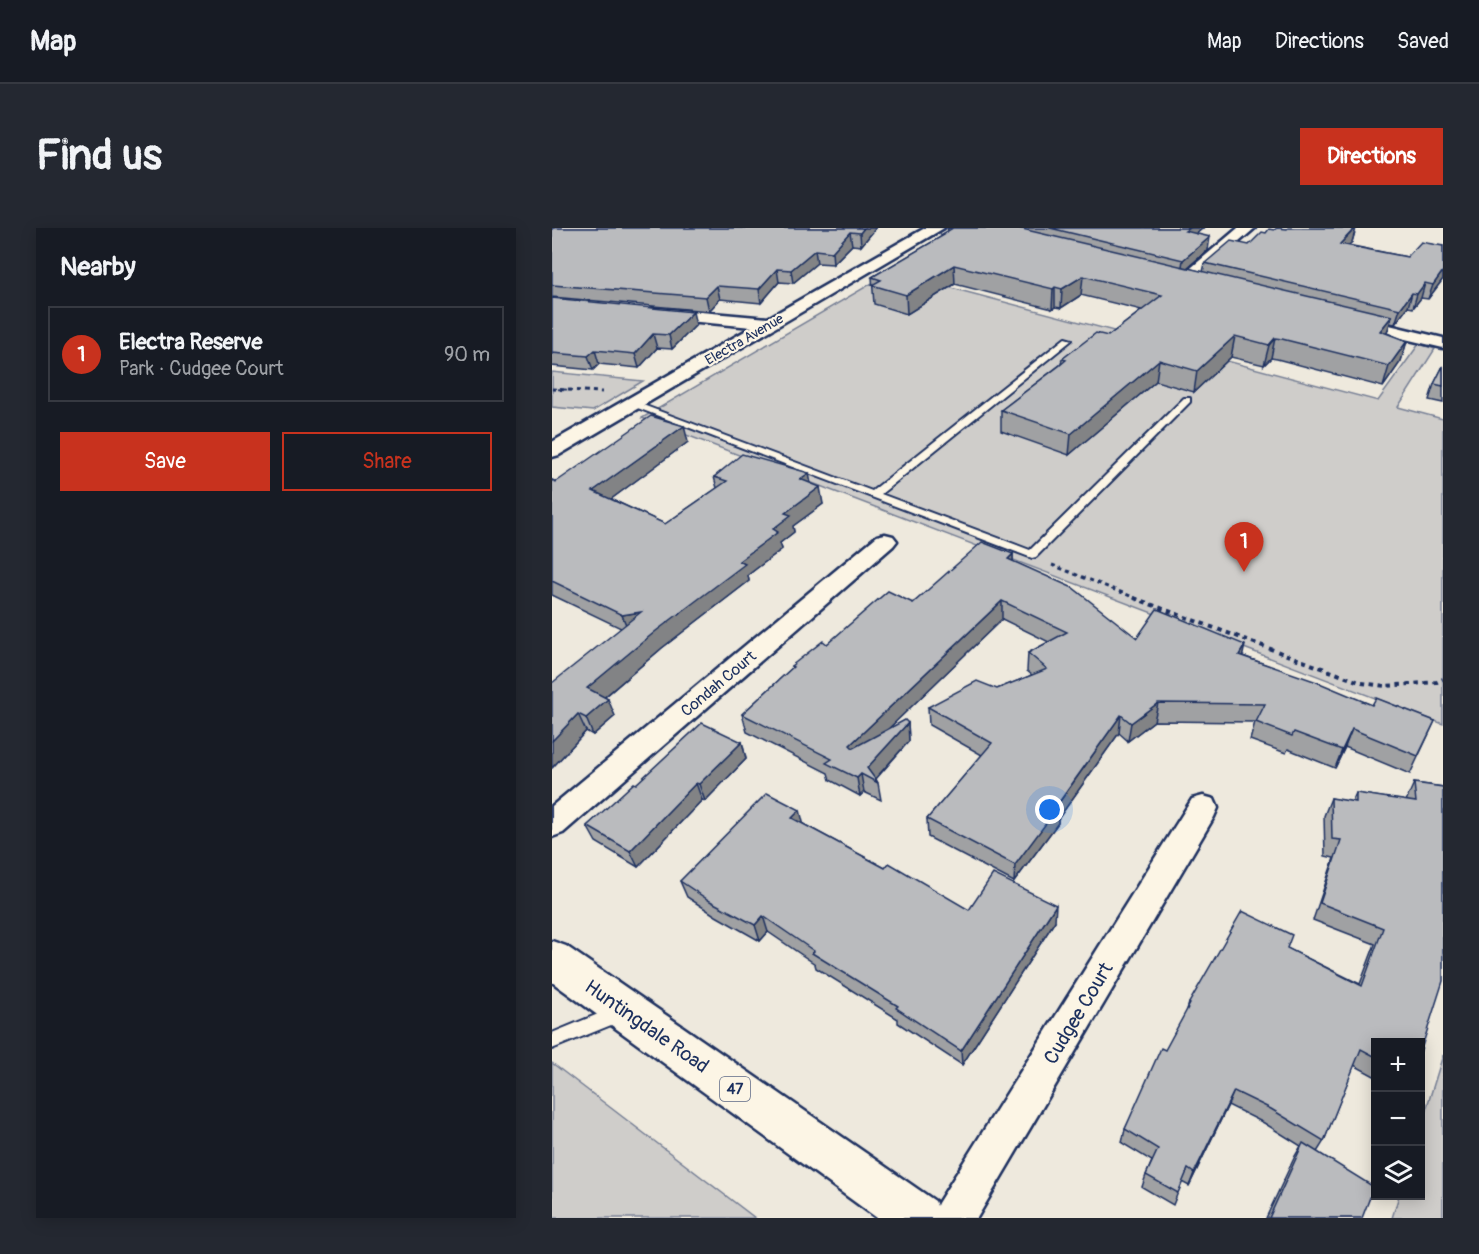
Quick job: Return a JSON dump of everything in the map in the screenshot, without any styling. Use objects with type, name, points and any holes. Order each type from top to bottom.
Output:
[{"type":"main road","name":"Huntingdale Road","points":[[552,959],[918,1218]]},
{"type":"street","points":[[905,228],[932,231]]},
{"type":"street","points":[[1208,286],[1180,279],[1247,228]]},
{"type":"street","name":"Electra Avenue","points":[[552,451],[932,231]]},
{"type":"street","points":[[633,311],[771,324]]},
{"type":"street","points":[[1331,316],[1443,343]]},
{"type":"street","name":"Condah Court","points":[[552,824],[885,541]]},
{"type":"street","name":"Cudgee Court","points":[[953,1218],[1203,808]]},
{"type":"lane","points":[[873,495],[1068,340]]},
{"type":"lane","points":[[632,404],[1032,555],[1187,400]]},
{"type":"lane","points":[[552,1041],[625,1011]]},
{"type":"path","points":[[552,389],[620,393],[632,404]]},
{"type":"path","points":[[1032,555],[1075,576],[1362,683],[1385,686],[1437,682],[1443,679]]},
{"type":"shaded area","points":[[891,272],[1378,401],[1419,344],[1435,349],[1398,407],[1443,419],[1443,724],[642,418]]},
{"type":"shaded area","points":[[552,372],[643,381],[593,411],[552,407]]},
{"type":"shaded area","points":[[1443,1055],[1443,1218],[1392,1218],[1398,1200],[1425,1200],[1425,1113]]},
{"type":"shaded area","points":[[552,1063],[755,1218],[552,1218]]},
{"type":"building","points":[[552,228],[864,228],[860,233],[850,232],[832,252],[815,250],[791,270],[777,269],[759,289],[717,286],[706,297],[552,285]]},
{"type":"building","points":[[947,228],[1018,228],[1392,316],[1380,331],[1407,341],[1389,366],[1282,339],[1275,338],[1269,345],[1235,336],[1197,371],[1159,360],[1071,434],[1001,410],[1059,366],[1066,360],[1062,359],[1096,333],[1108,336],[1162,295],[1083,276],[1062,289],[1055,287],[1053,289],[954,265],[906,295],[872,285],[881,280],[872,277],[944,235],[941,235],[951,229]]},
{"type":"building","points":[[1050,228],[1190,228],[1185,231],[1210,237],[1183,260]]},
{"type":"building","points":[[1355,228],[1340,244],[1407,257],[1421,242],[1443,246],[1443,271],[1433,285],[1425,283],[1417,294],[1412,293],[1400,309],[1205,263],[1231,241],[1249,245],[1262,232],[1266,233],[1269,229]]},
{"type":"building","points":[[552,298],[693,312],[669,335],[653,334],[635,354],[595,350],[588,356],[552,353]]},
{"type":"building","points":[[1443,366],[1443,386],[1434,384]]},
{"type":"building","points":[[651,416],[684,426],[593,491],[665,524],[727,481],[714,477],[742,454],[809,473],[800,479],[820,487],[785,513],[791,515],[773,529],[778,532],[739,561],[745,564],[656,631],[587,688],[608,699],[586,718],[578,714],[552,741],[552,683],[641,612],[622,615],[552,581],[552,480],[556,482]]},
{"type":"building","points":[[982,542],[1013,554],[1008,559],[1073,588],[1137,638],[1157,609],[1245,645],[1239,655],[1317,682],[1372,705],[1376,698],[1435,721],[1418,756],[1352,729],[1342,750],[1294,732],[1292,736],[1256,722],[1265,704],[1158,703],[1131,723],[1121,715],[1057,805],[1059,806],[1015,865],[927,819],[992,743],[928,707],[977,681],[997,689],[1047,669],[1028,653],[1067,632],[1002,601],[850,745],[853,748],[905,720],[908,723],[867,768],[878,783],[861,774],[857,778],[826,763],[832,759],[742,714],[793,667],[791,666],[823,641],[827,644],[888,591],[913,603]]},
{"type":"building","points":[[702,723],[742,742],[699,784],[696,783],[630,851],[587,826],[634,783],[636,784]]},
{"type":"building","points":[[1414,783],[1443,787],[1443,981],[1425,1038],[1371,1038],[1371,1054],[1361,1049],[1324,1141],[1271,1109],[1234,1091],[1194,1173],[1188,1169],[1178,1193],[1146,1175],[1158,1149],[1125,1129],[1161,1048],[1165,1050],[1242,911],[1292,935],[1287,948],[1362,986],[1383,928],[1320,903],[1341,840],[1332,839],[1331,798],[1356,802],[1356,793],[1416,802]]},
{"type":"building","points":[[767,793],[800,810],[792,818],[885,868],[889,863],[969,910],[993,874],[1056,905],[961,1051],[896,1008],[898,1006],[812,953],[814,951],[763,916],[755,925],[710,901],[680,881]]},
{"type":"building","points":[[1303,1143],[1371,1185],[1371,1195],[1362,1218],[1269,1218]]},
{"type":"place","name":"Electra Reserve","points":[[1244,572]]}]
